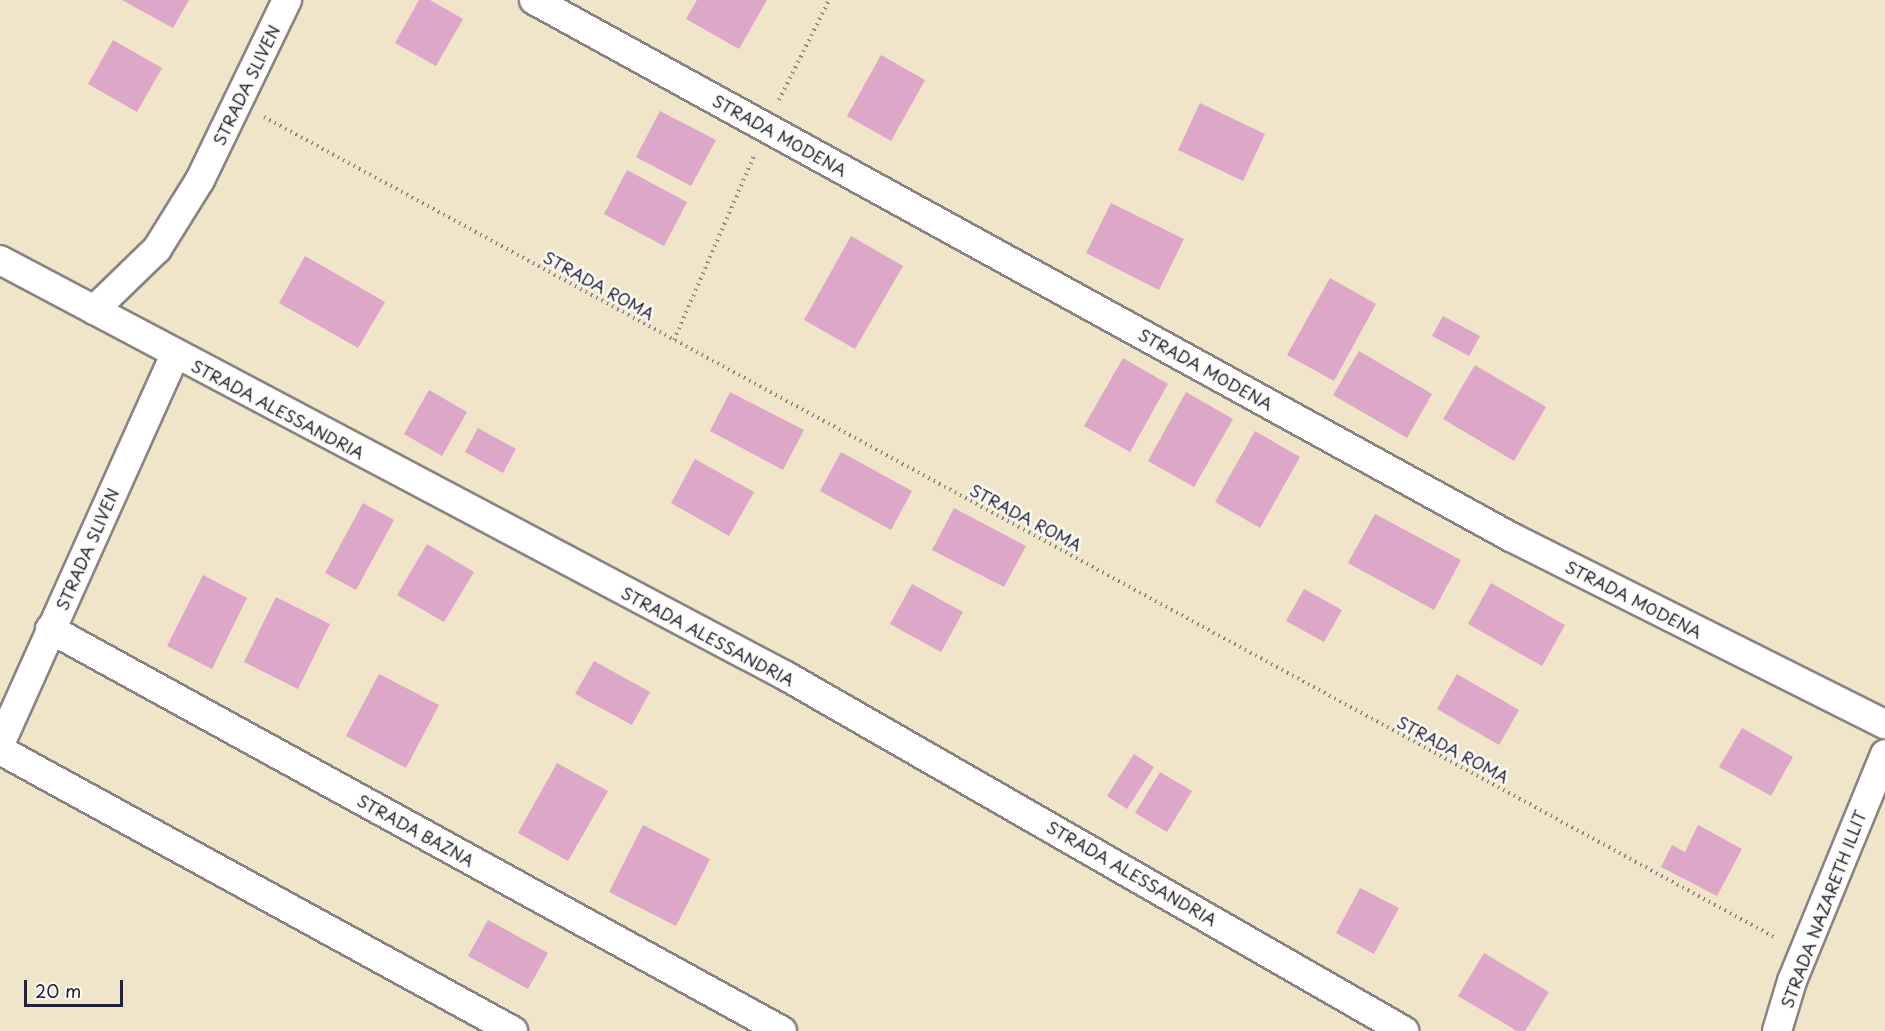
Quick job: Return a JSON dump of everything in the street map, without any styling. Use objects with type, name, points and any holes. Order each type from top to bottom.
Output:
[{"type":"street","name":"STRADA SLIVEN","points":[[94,310],[157,249],[200,180],[287,0]]},
{"type":"street","name":"STRADA MODENA","points":[[534,0],[1511,537],[1885,724]]},
{"type":"street","name":"STRADA ALESSANDRIA","points":[[0,260],[175,355],[786,676],[1404,1031]]},
{"type":"street","name":"STRADA SLIVEN","points":[[0,744],[50,628],[175,355]]},
{"type":"street","name":"STRADA BAZNA","points":[[50,628],[782,1031]]},
{"type":"street","points":[[0,750],[513,1031]]},
{"type":"street","name":"STRADA NAZARETH ILLIT","points":[[1777,1031],[1803,953],[1885,754]]},
{"type":"path","points":[[674,340],[766,128],[829,0]]},
{"type":"path","name":"STRADA ROMA","points":[[237,103],[1803,953]]},
{"type":"building","points":[[122,0],[189,0],[173,28]]},
{"type":"building","points":[[419,0],[430,0],[463,19],[436,66],[395,43]]},
{"type":"building","points":[[697,0],[767,0],[739,49],[686,19]]},
{"type":"building","points":[[113,40],[162,68],[137,112],[88,84]]},
{"type":"building","points":[[881,55],[925,80],[891,141],[847,116]]},
{"type":"building","points":[[1200,103],[1265,134],[1243,181],[1178,150]]},
{"type":"building","points":[[660,111],[716,140],[691,186],[636,157]]},
{"type":"building","points":[[627,170],[687,202],[664,246],[604,214]]},
{"type":"building","points":[[1111,203],[1184,239],[1159,290],[1086,253]]},
{"type":"building","points":[[851,236],[903,266],[855,349],[804,320]]},
{"type":"building","points":[[305,256],[385,302],[358,348],[279,303]]},
{"type":"building","points":[[1330,278],[1376,304],[1334,381],[1287,355]]},
{"type":"building","points":[[1443,316],[1480,336],[1469,356],[1432,336]]},
{"type":"building","points":[[1359,351],[1432,394],[1407,438],[1333,395]]},
{"type":"building","points":[[1123,358],[1168,384],[1130,452],[1084,426]]},
{"type":"building","points":[[1475,365],[1546,407],[1514,461],[1443,419]]},
{"type":"building","points":[[429,390],[467,412],[442,456],[404,434]]},
{"type":"building","points":[[730,392],[804,430],[783,470],[710,431]]},
{"type":"building","points":[[1186,392],[1233,419],[1194,487],[1148,461]]},
{"type":"building","points":[[478,428],[516,449],[503,473],[465,452]]},
{"type":"building","points":[[1255,431],[1300,457],[1260,528],[1215,502]]},
{"type":"building","points":[[841,452],[912,491],[891,530],[820,491]]},
{"type":"building","points":[[695,459],[754,492],[729,536],[671,503]]},
{"type":"building","points":[[363,503],[394,520],[356,590],[325,573]]},
{"type":"building","points":[[954,508],[1026,546],[1004,587],[932,550]]},
{"type":"building","points":[[1375,514],[1461,560],[1434,610],[1348,563]]},
{"type":"building","points":[[427,544],[474,572],[444,622],[397,595]]},
{"type":"building","points":[[203,575],[247,598],[212,669],[167,646]]},
{"type":"building","points":[[1491,583],[1565,625],[1542,666],[1468,624]]},
{"type":"building","points":[[912,584],[963,612],[941,652],[890,624]]},
{"type":"building","points":[[1304,589],[1342,610],[1324,642],[1286,621]]},
{"type":"building","points":[[276,597],[330,624],[298,689],[244,662]]},
{"type":"building","points":[[594,661],[650,692],[632,725],[575,694]]},
{"type":"building","points":[[379,674],[439,705],[406,768],[346,736]]},
{"type":"building","points":[[1457,674],[1519,710],[1499,745],[1437,709]]},
{"type":"building","points":[[1742,728],[1793,757],[1771,796],[1719,767]]},
{"type":"building","points":[[1134,754],[1154,767],[1127,809],[1107,796]]},
{"type":"building","points":[[557,763],[608,791],[568,861],[518,833]]},
{"type":"building","points":[[1160,772],[1192,791],[1167,832],[1135,813]]},
{"type":"building","points":[[643,825],[710,859],[676,926],[609,892]]},
{"type":"building","points":[[1698,825],[1742,849],[1717,896],[1661,867],[1672,845],[1685,852]]},
{"type":"building","points":[[1360,888],[1399,908],[1374,954],[1336,933]]},
{"type":"building","points":[[488,920],[548,953],[528,989],[468,956]]},
{"type":"building","points":[[1484,953],[1549,992],[1525,1031],[1517,1031],[1458,996]]}]
